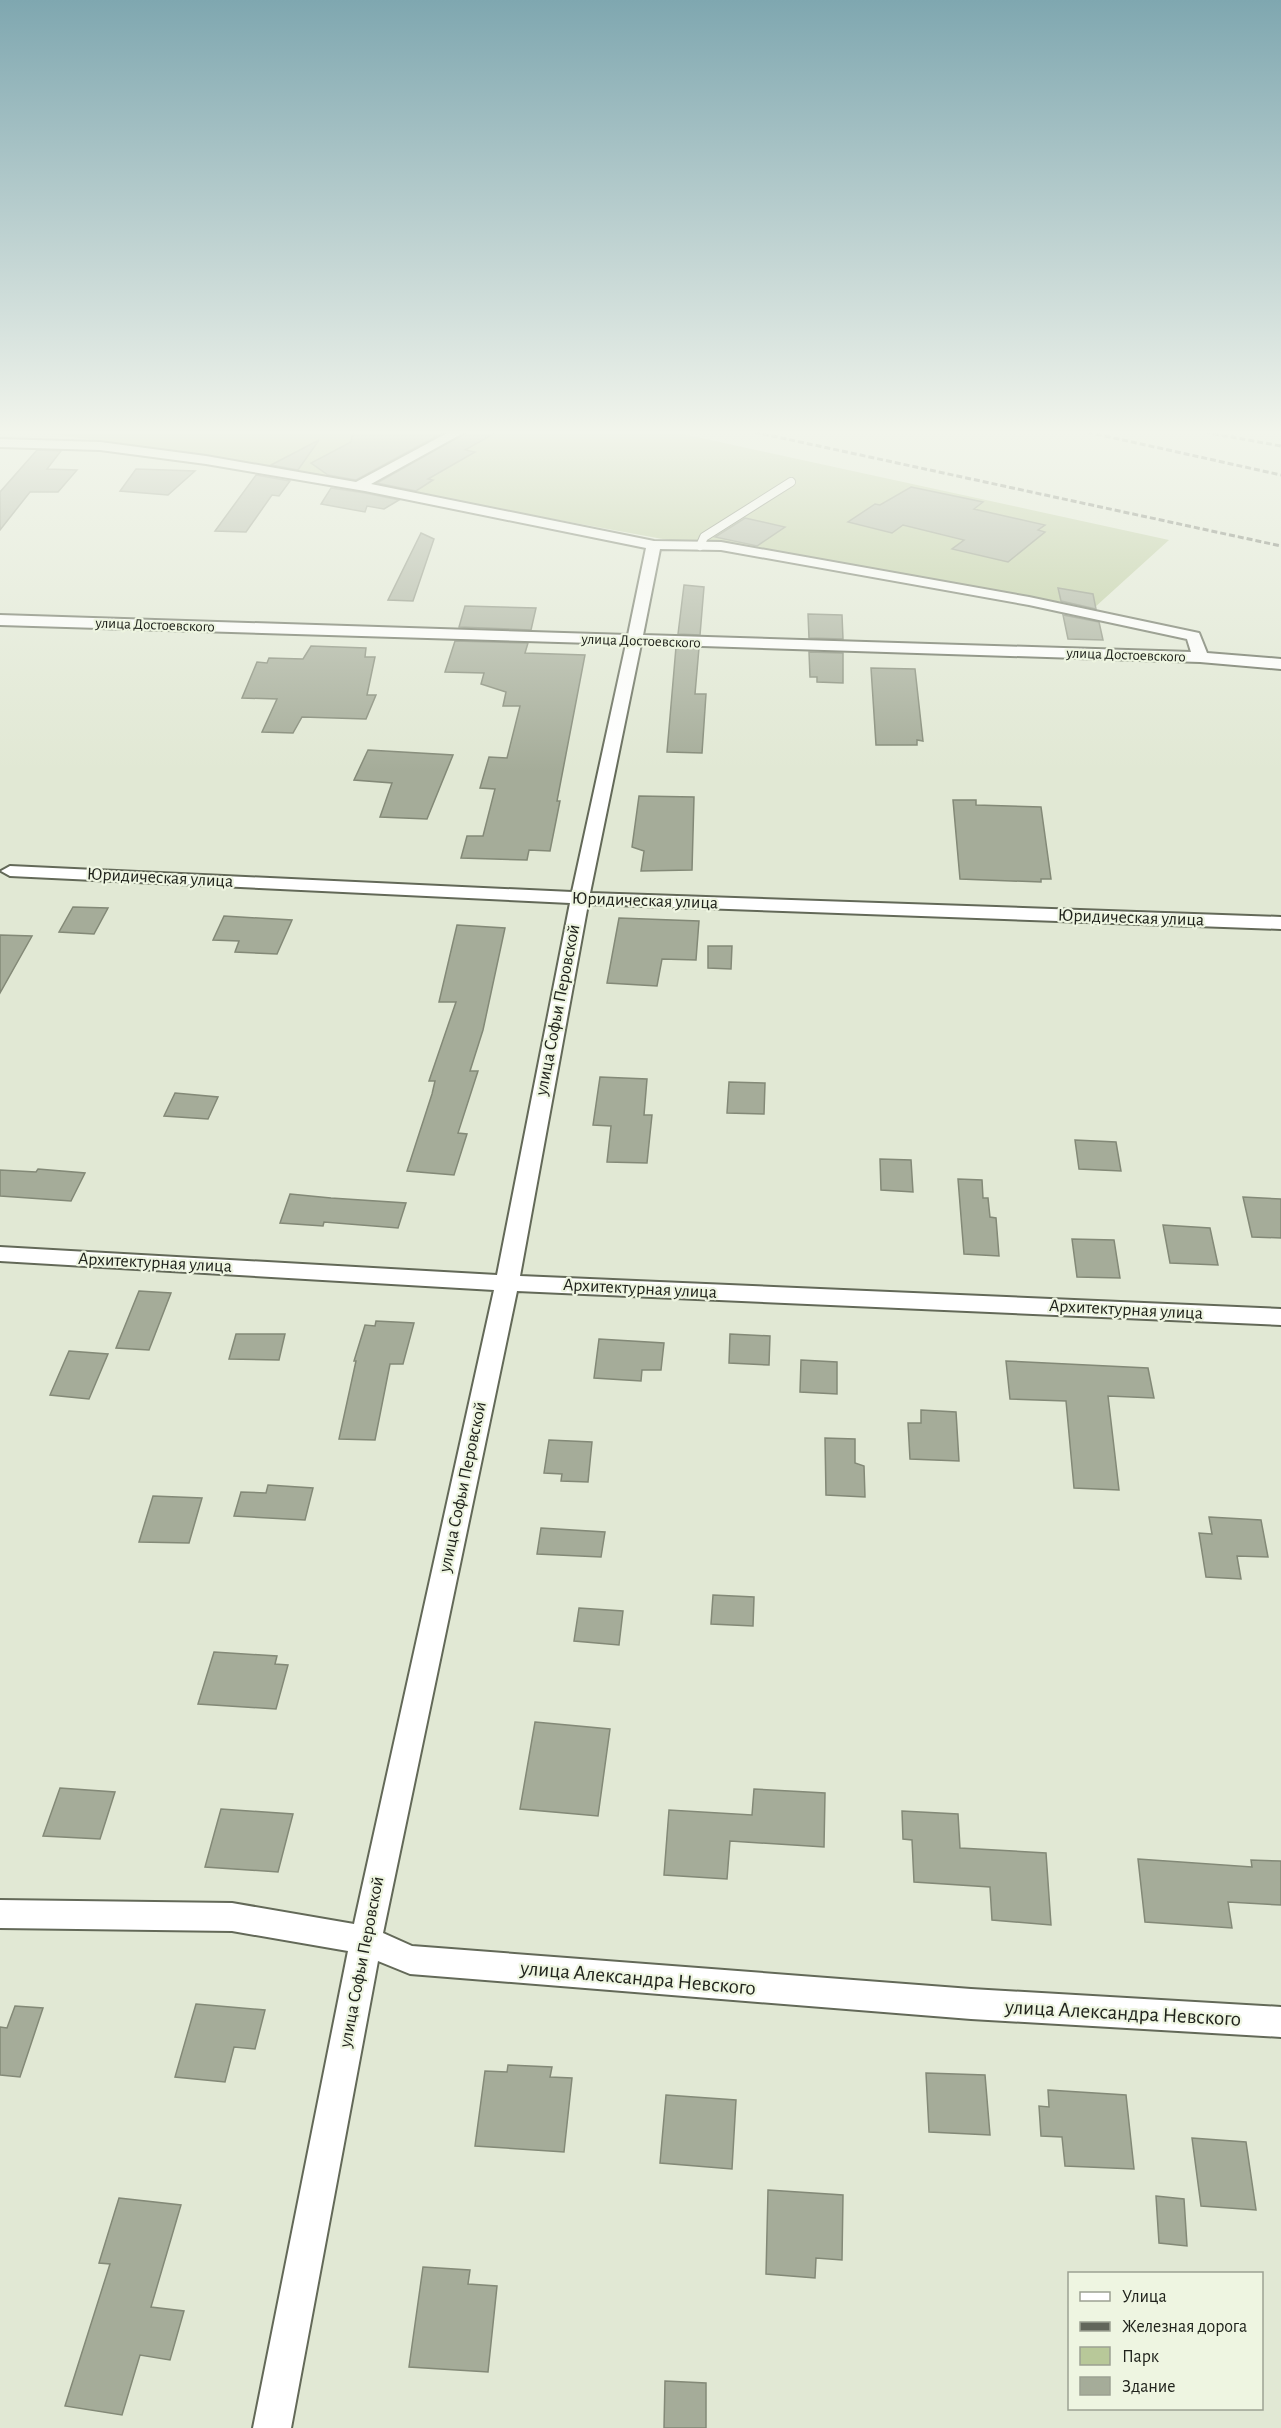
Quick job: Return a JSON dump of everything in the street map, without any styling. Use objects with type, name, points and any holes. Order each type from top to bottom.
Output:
[{"type":"street","name":"улица Софьи Перовской","points":[[272,2428],[366,1940],[507,1283],[579,898],[654,545]]},
{"type":"street","points":[[668,545],[721,546],[1029,601],[1194,636],[1200,657]]},
{"type":"street","name":"улица Достоевского","points":[[0,620],[1200,657],[1281,664]]},
{"type":"street","name":"Юридическая улица","points":[[10,871],[579,898],[1281,923]]},
{"type":"street","name":"Архитектурная улица","points":[[0,1254],[507,1283],[1281,1317]]},
{"type":"street","name":"улица Александра Невского","points":[[0,1914],[232,1917],[366,1940],[410,1960],[971,2004],[1281,2022]]},
{"type":"green space","points":[[747,545],[1163,545],[1094,608]]},
{"type":"building","points":[[415,545],[432,545],[413,601],[388,600]]},
{"type":"building","points":[[957,545],[1029,545],[1008,562],[952,549]]},
{"type":"building","points":[[684,585],[704,587],[700,635],[678,634]]},
{"type":"building","points":[[1058,588],[1093,594],[1096,609],[1061,601]]},
{"type":"building","points":[[465,606],[536,608],[531,630],[459,627]]},
{"type":"building","points":[[808,614],[842,615],[843,639],[809,638]]},
{"type":"building","points":[[1063,615],[1099,622],[1103,640],[1068,639]]},
{"type":"building","points":[[455,641],[528,643],[525,653],[585,655],[557,801],[560,801],[550,851],[529,850],[527,860],[461,858],[467,836],[483,836],[495,789],[480,788],[489,757],[507,758],[520,706],[503,706],[506,692],[481,684],[484,673],[445,672]]},
{"type":"building","points":[[311,646],[366,648],[365,657],[375,657],[367,695],[376,695],[366,719],[302,717],[293,733],[262,732],[277,699],[242,698],[257,662],[267,663],[269,658],[303,659]]},
{"type":"building","points":[[676,647],[699,648],[695,694],[706,694],[702,753],[667,752]]},
{"type":"building","points":[[809,652],[843,653],[843,683],[817,682],[817,677],[810,677]]},
{"type":"building","points":[[871,668],[915,669],[923,741],[917,740],[917,745],[876,745]]},
{"type":"building","points":[[368,750],[453,755],[427,819],[380,817],[392,783],[354,780]]},
{"type":"building","points":[[639,796],[694,797],[692,870],[641,871],[644,851],[632,847]]},
{"type":"building","points":[[953,800],[976,800],[976,805],[1041,807],[1051,879],[1041,879],[1041,882],[960,879]]},
{"type":"building","points":[[73,907],[108,908],[94,934],[59,932]]},
{"type":"building","points":[[224,916],[292,920],[277,954],[235,952],[239,941],[213,940]]},
{"type":"building","points":[[619,918],[699,921],[696,960],[662,959],[657,986],[607,983]]},
{"type":"building","points":[[457,925],[505,928],[483,1030],[470,1071],[478,1071],[458,1133],[467,1134],[454,1175],[407,1171],[432,1094],[435,1081],[429,1081],[456,1002],[439,1002]]},
{"type":"building","points":[[0,935],[32,936],[0,993]]},
{"type":"building","points":[[708,946],[732,946],[731,969],[708,968]]},
{"type":"building","points":[[600,1077],[647,1079],[644,1115],[652,1115],[647,1163],[607,1162],[611,1126],[593,1125]]},
{"type":"building","points":[[729,1082],[765,1083],[764,1114],[727,1113]]},
{"type":"building","points":[[175,1093],[218,1097],[208,1119],[164,1116]]},
{"type":"building","points":[[1075,1140],[1116,1142],[1121,1171],[1079,1169]]},
{"type":"building","points":[[880,1159],[911,1160],[913,1192],[881,1190]]},
{"type":"building","points":[[38,1169],[85,1173],[71,1201],[0,1196],[0,1170],[36,1172]]},
{"type":"building","points":[[958,1179],[982,1180],[983,1198],[988,1198],[990,1217],[996,1218],[999,1256],[964,1254]]},
{"type":"building","points":[[290,1194],[406,1203],[398,1228],[324,1222],[323,1226],[280,1223]]},
{"type":"building","points":[[1243,1197],[1281,1199],[1281,1238],[1252,1237]]},
{"type":"building","points":[[1163,1225],[1210,1228],[1218,1265],[1170,1263]]},
{"type":"building","points":[[1072,1239],[1114,1240],[1120,1278],[1077,1277]]},
{"type":"building","points":[[139,1291],[171,1293],[149,1350],[116,1348]]},
{"type":"building","points":[[376,1321],[414,1323],[403,1364],[390,1364],[375,1440],[339,1439],[356,1361],[354,1361],[365,1325],[375,1326]]},
{"type":"building","points":[[236,1334],[285,1334],[279,1360],[229,1359]]},
{"type":"building","points":[[730,1334],[770,1336],[769,1365],[729,1363]]},
{"type":"building","points":[[599,1339],[664,1343],[661,1370],[642,1370],[641,1381],[594,1378]]},
{"type":"building","points":[[69,1351],[108,1354],[89,1399],[50,1395]]},
{"type":"building","points":[[801,1360],[837,1362],[837,1394],[800,1392]]},
{"type":"building","points":[[1006,1361],[1148,1368],[1154,1398],[1108,1396],[1119,1490],[1074,1488],[1066,1401],[1010,1399]]},
{"type":"building","points":[[921,1410],[956,1412],[959,1461],[910,1459],[908,1423],[921,1423]]},
{"type":"building","points":[[825,1438],[855,1439],[855,1463],[864,1466],[865,1497],[826,1495]]},
{"type":"building","points":[[549,1440],[592,1442],[588,1482],[561,1481],[562,1474],[544,1473]]},
{"type":"building","points":[[268,1485],[313,1488],[305,1520],[234,1516],[241,1492],[266,1493]]},
{"type":"building","points":[[153,1496],[202,1498],[189,1543],[139,1542]]},
{"type":"building","points":[[1209,1517],[1261,1520],[1268,1557],[1237,1556],[1241,1579],[1206,1577],[1199,1533],[1212,1534]]},
{"type":"building","points":[[541,1528],[605,1532],[601,1557],[537,1554]]},
{"type":"building","points":[[713,1595],[754,1597],[753,1626],[711,1624]]},
{"type":"building","points":[[579,1608],[623,1611],[619,1645],[574,1641]]},
{"type":"building","points":[[214,1652],[277,1656],[275,1664],[288,1665],[276,1709],[198,1704]]},
{"type":"building","points":[[535,1722],[610,1729],[598,1816],[520,1809]]},
{"type":"building","points":[[60,1788],[115,1792],[100,1839],[43,1836]]},
{"type":"building","points":[[754,1789],[825,1793],[824,1847],[730,1841],[727,1879],[664,1875],[669,1810],[752,1815]]},
{"type":"building","points":[[221,1809],[293,1814],[278,1872],[205,1867]]},
{"type":"building","points":[[902,1811],[958,1814],[960,1848],[1046,1853],[1051,1925],[992,1920],[990,1887],[914,1882],[912,1840],[903,1839]]},
{"type":"building","points":[[1138,1859],[1252,1867],[1251,1860],[1281,1861],[1281,1905],[1228,1902],[1232,1928],[1145,1922]]},
{"type":"building","points":[[196,2004],[265,2010],[255,2049],[234,2047],[225,2082],[175,2077]]},
{"type":"building","points":[[15,2006],[43,2008],[20,2077],[0,2075],[0,2027],[7,2028]]},
{"type":"building","points":[[508,2065],[552,2067],[550,2077],[572,2078],[564,2152],[475,2146],[485,2071],[507,2072]]},
{"type":"building","points":[[926,2073],[985,2075],[990,2135],[929,2132]]},
{"type":"building","points":[[1048,2090],[1126,2095],[1134,2169],[1065,2166],[1062,2137],[1041,2136],[1039,2106],[1049,2107]]},
{"type":"building","points":[[666,2095],[736,2100],[732,2169],[660,2163]]},
{"type":"building","points":[[1192,2138],[1246,2142],[1256,2210],[1201,2206]]},
{"type":"building","points":[[768,2190],[843,2195],[842,2260],[816,2258],[815,2278],[766,2274]]},
{"type":"building","points":[[1156,2196],[1184,2199],[1187,2246],[1159,2243]]},
{"type":"building","points":[[119,2198],[181,2205],[151,2307],[184,2311],[170,2360],[140,2355],[122,2415],[65,2406],[110,2264],[99,2263]]},
{"type":"building","points":[[423,2267],[470,2270],[468,2284],[497,2286],[488,2372],[409,2367]]},
{"type":"building","points":[[665,2381],[706,2383],[706,2428],[664,2428]]}]
